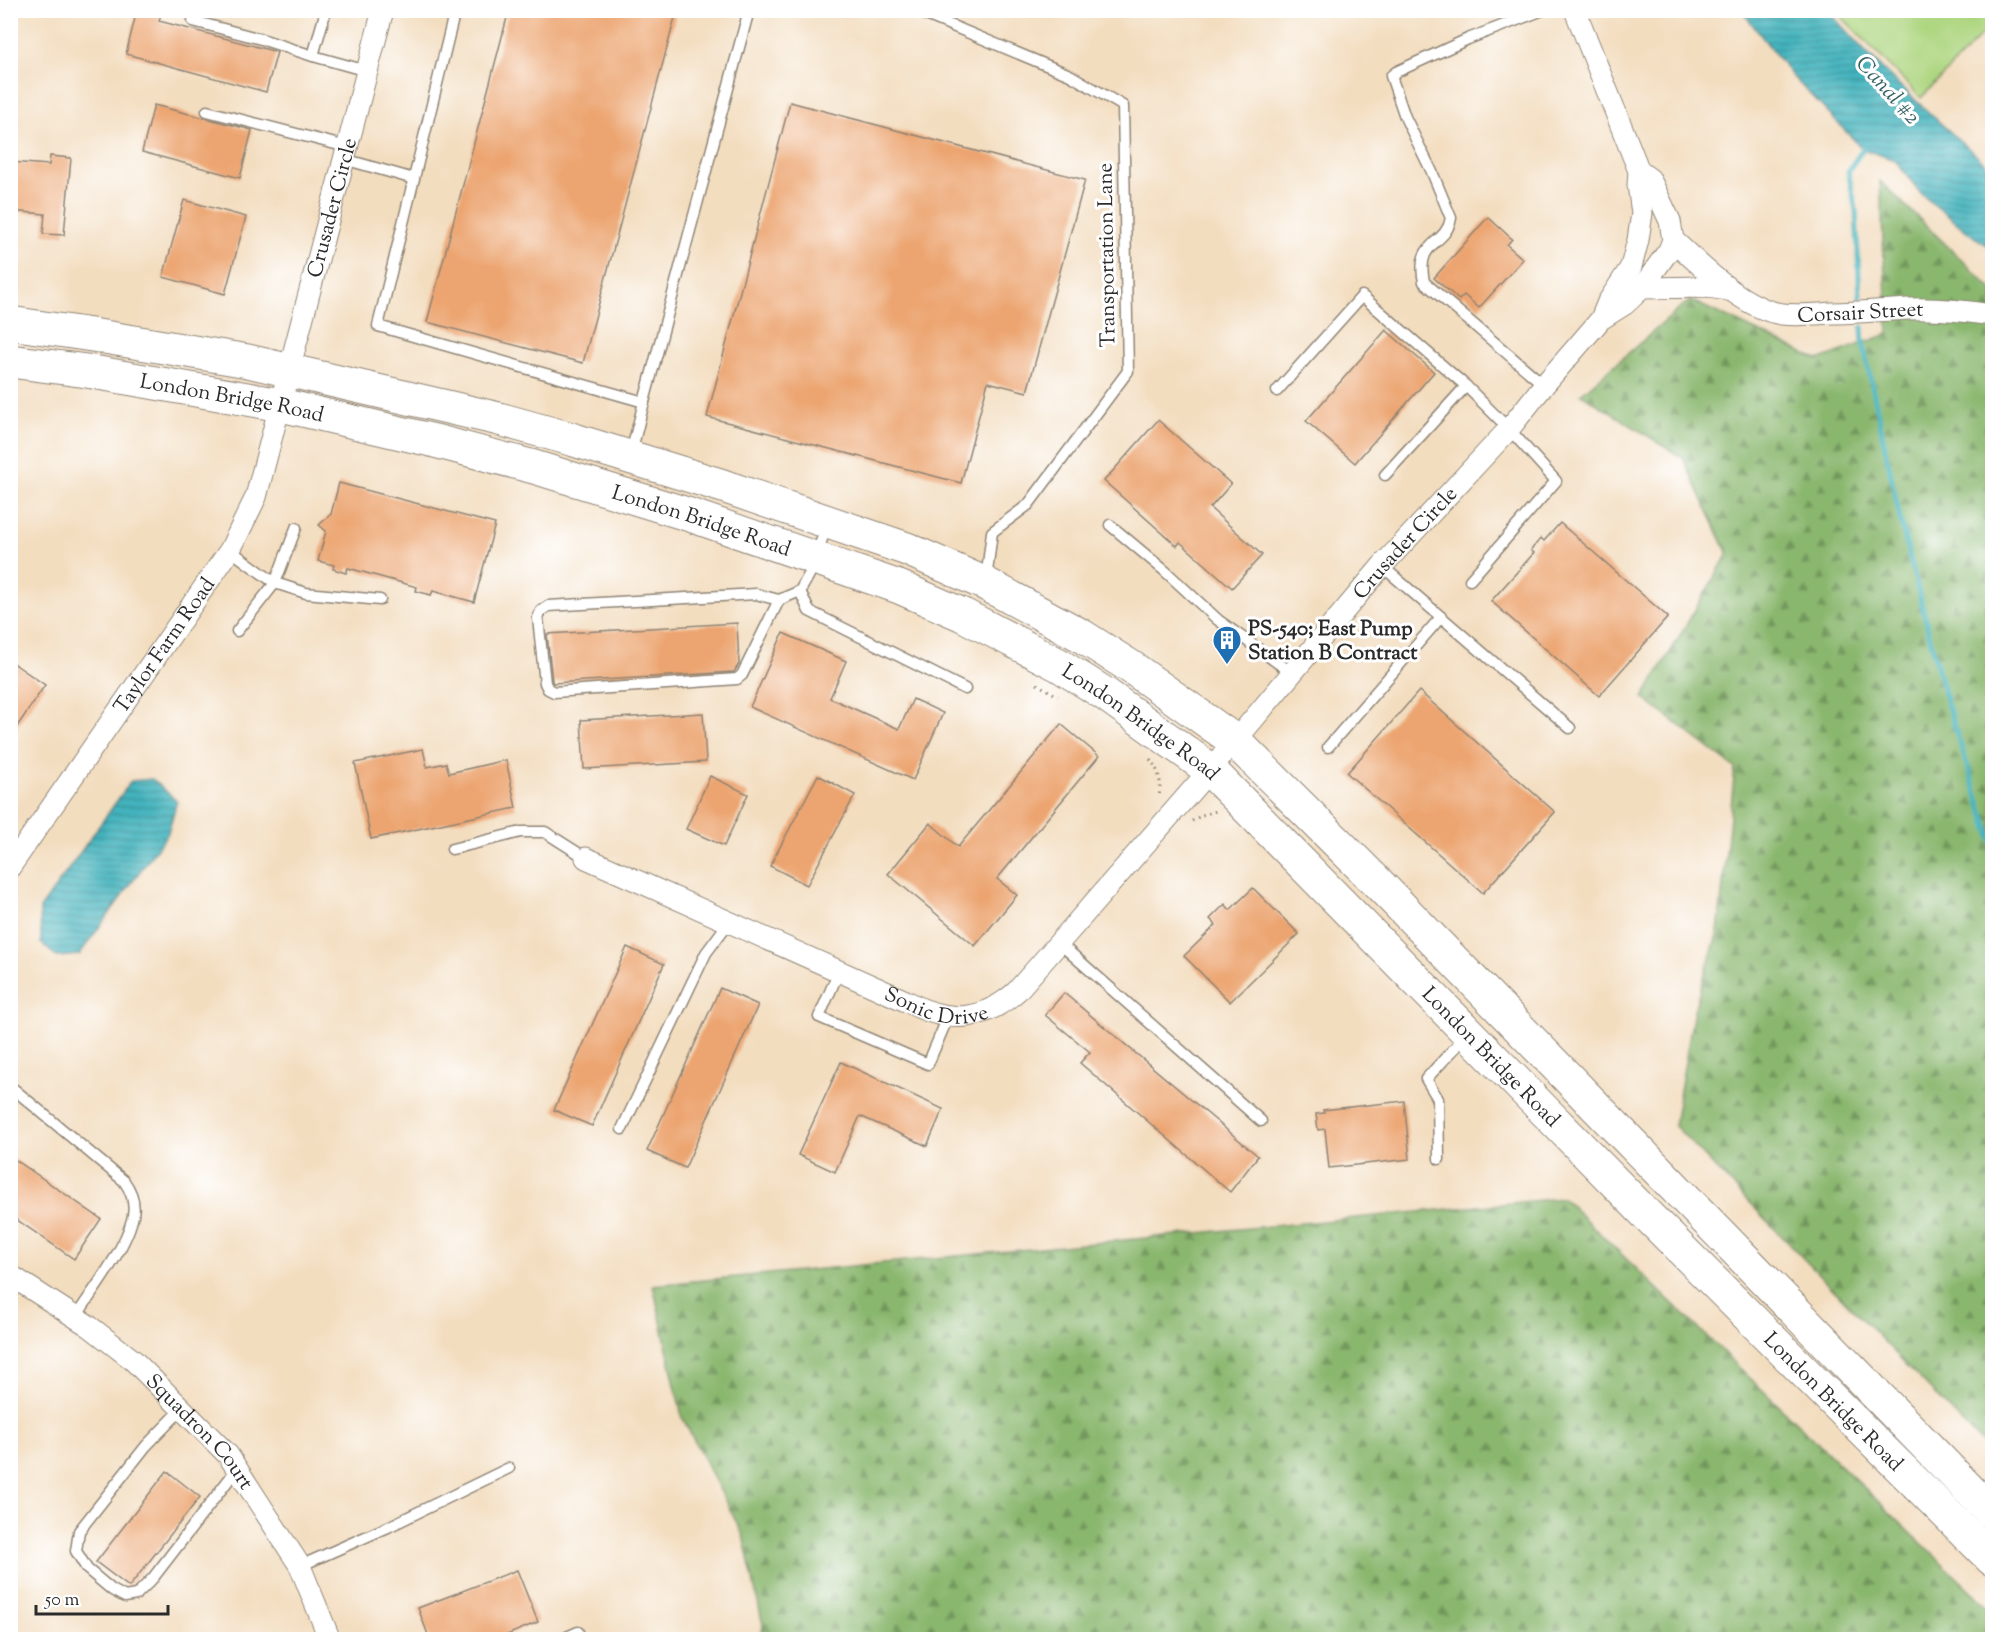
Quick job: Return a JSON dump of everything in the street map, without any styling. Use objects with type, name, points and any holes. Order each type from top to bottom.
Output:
[{"type":"main road","name":"London Bridge Road","points":[[10,323],[248,361],[499,419],[630,457],[907,549],[986,584],[1063,625],[1131,666],[1235,741],[1374,879],[1992,1513]]},
{"type":"main road","name":"London Bridge Road","points":[[10,361],[87,371],[280,405],[534,467],[629,495],[816,557],[935,602],[1015,640],[1105,694],[1209,769],[1773,1341],[1992,1559]]},
{"type":"main road","points":[[1773,1341],[1798,1312]]},
{"type":"street","name":"Crusader Circle","points":[[280,405],[383,10]]},
{"type":"street","name":"Crusader Circle","points":[[1575,10],[1639,171],[1638,185],[1642,213],[1638,240],[1631,267],[1608,302],[1601,319]]},
{"type":"street","name":"Crusader Circle","points":[[1209,769],[1382,566],[1509,429],[1601,319],[1625,304],[1642,288],[1669,250],[1673,240],[1670,221],[1650,179],[1639,171]]},
{"type":"street","name":"Corsair Street","points":[[1673,240],[1732,291],[1781,314],[1871,313],[1911,309],[1951,310],[1992,315]]},
{"type":"street","name":"Corsair Street","points":[[1642,288],[1708,286],[1732,291]]},
{"type":"street","name":"Taylor Farm Road","points":[[10,867],[230,550],[256,496],[280,405]]},
{"type":"street","name":"Sonic Drive","points":[[586,858],[924,1011],[948,1017],[974,1016],[1006,1001],[1209,769]]},
{"type":"street","name":"Squadron Court","points":[[10,1275],[76,1317],[133,1360],[228,1455],[300,1566],[330,1640]]},
{"type":"lane","points":[[196,10],[193,21],[367,71]]},
{"type":"lane","points":[[313,56],[326,10]]},
{"type":"lane","points":[[455,10],[378,326],[644,402]]},
{"type":"lane","points":[[630,457],[749,10]]},
{"type":"lane","name":"Transportation Lane","points":[[914,10],[1070,75],[1123,106],[1128,371],[1028,505],[992,532],[986,584]]},
{"type":"lane","points":[[1543,10],[1468,39],[1391,76],[1405,117],[1451,218],[1450,225],[1421,259],[1424,282],[1544,385]]},
{"type":"lane","points":[[207,111],[346,153],[414,178]]},
{"type":"lane","points":[[1277,392],[1362,296],[1466,386],[1556,481],[1470,580]]},
{"type":"lane","points":[[1385,475],[1466,386]]},
{"type":"lane","points":[[779,600],[742,675],[737,679],[554,692],[545,684],[538,618],[541,611],[548,606],[756,594],[779,600],[800,591],[816,557],[828,522]]},
{"type":"lane","points":[[1110,525],[1218,620],[1292,673]]},
{"type":"lane","points":[[237,631],[275,583],[296,528]]},
{"type":"lane","points":[[230,550],[275,583],[306,593],[380,600]]},
{"type":"lane","points":[[1382,566],[1570,728]]},
{"type":"lane","points":[[800,591],[809,611],[965,689]]},
{"type":"lane","points":[[1328,747],[1441,617]]},
{"type":"lane","points":[[452,849],[521,832],[545,832],[586,858]]},
{"type":"lane","points":[[622,1129],[706,953],[729,922]]},
{"type":"lane","points":[[1057,942],[1261,1121]]},
{"type":"lane","points":[[839,971],[819,1017],[928,1064],[948,1017]]},
{"type":"lane","points":[[1439,1159],[1438,1099],[1426,1079],[1469,1034]]},
{"type":"lane","points":[[10,1086],[124,1180],[129,1188],[133,1202],[132,1220],[122,1244],[76,1317]]},
{"type":"lane","points":[[182,1409],[146,1446],[79,1531],[76,1551],[87,1569],[112,1590],[125,1596],[136,1595],[153,1578],[237,1469]]},
{"type":"lane","points":[[300,1566],[388,1527],[509,1467]]},
{"type":"lane","points":[[560,1640],[578,1632]]},
{"type":"path","points":[[1030,680],[1060,698]]},
{"type":"path","points":[[1146,756],[1158,771],[1161,785],[1159,796]]},
{"type":"green space","points":[[1836,11],[1992,11],[1992,24],[1921,98]]},
{"type":"green space","points":[[1880,181],[1992,289],[1992,1453],[1674,1125],[1694,1010],[1718,932],[1735,768],[1643,698],[1728,554],[1683,458],[1581,394],[1690,300],[1818,360],[1888,334]]},
{"type":"green space","points":[[1563,1198],[1992,1611],[1992,1639],[761,1639],[763,1625],[743,1535],[682,1417],[653,1285]]},
{"type":"water","name":"Canal #2","points":[[1742,11],[1829,11],[1887,73],[1992,170],[1992,248],[1974,237],[1921,194],[1895,160],[1863,149],[1793,77]]},
{"type":"water","points":[[152,779],[177,801],[168,833],[79,955],[57,957],[41,943],[40,909],[131,781]]},
{"type":"building","points":[[137,10],[162,10],[159,21],[277,52],[266,92],[126,54]]},
{"type":"building","points":[[509,10],[677,10],[583,363],[427,322]]},
{"type":"building","points":[[790,102],[1085,180],[1027,392],[988,382],[961,483],[707,417]]},
{"type":"building","points":[[154,105],[252,130],[240,178],[142,152]]},
{"type":"building","points":[[50,156],[71,158],[64,235],[43,234],[45,214],[10,211],[10,162],[49,165]]},
{"type":"building","points":[[184,200],[246,217],[225,294],[163,277]]},
{"type":"building","points":[[1488,217],[1512,239],[1507,245],[1523,259],[1479,308],[1464,295],[1459,300],[1434,278]]},
{"type":"building","points":[[1386,330],[1434,372],[1355,463],[1306,421]]},
{"type":"building","points":[[1158,420],[1231,484],[1210,508],[1262,555],[1232,588],[1180,542],[1177,546],[1104,481]]},
{"type":"building","points":[[339,483],[495,524],[474,602],[433,591],[431,595],[416,591],[417,587],[348,568],[346,573],[333,569],[334,565],[318,561],[326,531],[319,525],[331,514]]},
{"type":"building","points":[[1560,523],[1668,617],[1599,696],[1491,601],[1534,553],[1531,550],[1541,538],[1544,541]]},
{"type":"building","points":[[737,623],[739,664],[734,672],[553,683],[552,681],[547,634]]},
{"type":"building","points":[[783,633],[846,661],[830,698],[899,729],[913,699],[943,713],[913,780],[750,707]]},
{"type":"building","points":[[10,661],[45,685],[10,737]]},
{"type":"building","points":[[1419,691],[1555,812],[1483,893],[1347,773]]},
{"type":"building","points":[[703,713],[706,762],[584,769],[581,720]]},
{"type":"building","points":[[1061,724],[1099,756],[997,879],[1017,895],[975,946],[888,874],[930,823],[958,847]]},
{"type":"building","points":[[423,749],[427,767],[446,763],[449,773],[506,760],[516,808],[371,839],[355,763]]},
{"type":"building","points":[[818,775],[855,795],[807,885],[770,866]]},
{"type":"building","points":[[710,776],[748,794],[724,846],[686,829]]},
{"type":"building","points":[[1253,888],[1299,934],[1230,1002],[1184,956],[1216,925],[1210,919],[1225,904],[1230,910]]},
{"type":"building","points":[[627,947],[664,964],[592,1126],[554,1110]]},
{"type":"building","points":[[720,988],[758,1005],[685,1168],[647,1151]]},
{"type":"building","points":[[1064,993],[1258,1156],[1230,1192],[1080,1063],[1090,1052],[1045,1015]]},
{"type":"building","points":[[841,1062],[943,1109],[927,1146],[860,1116],[835,1172],[798,1155]]},
{"type":"building","points":[[1404,1101],[1410,1159],[1329,1168],[1325,1129],[1318,1130],[1316,1114],[1324,1113],[1323,1110]]},
{"type":"building","points":[[10,1156],[101,1219],[74,1259],[10,1215]]},
{"type":"building","points":[[167,1471],[200,1497],[129,1587],[96,1562]]},
{"type":"building","points":[[517,1570],[538,1622],[495,1640],[430,1640],[418,1608]]},
{"type":"waterway","points":[[1860,298],[1856,210],[1848,171],[1863,149],[1863,144]]},
{"type":"waterway","points":[[1862,327],[1863,343],[1901,523],[1945,697],[1992,841]]},
{"type":"place","name":"PS-540; East Pump Station B Contract","points":[[1227,666]]}]
